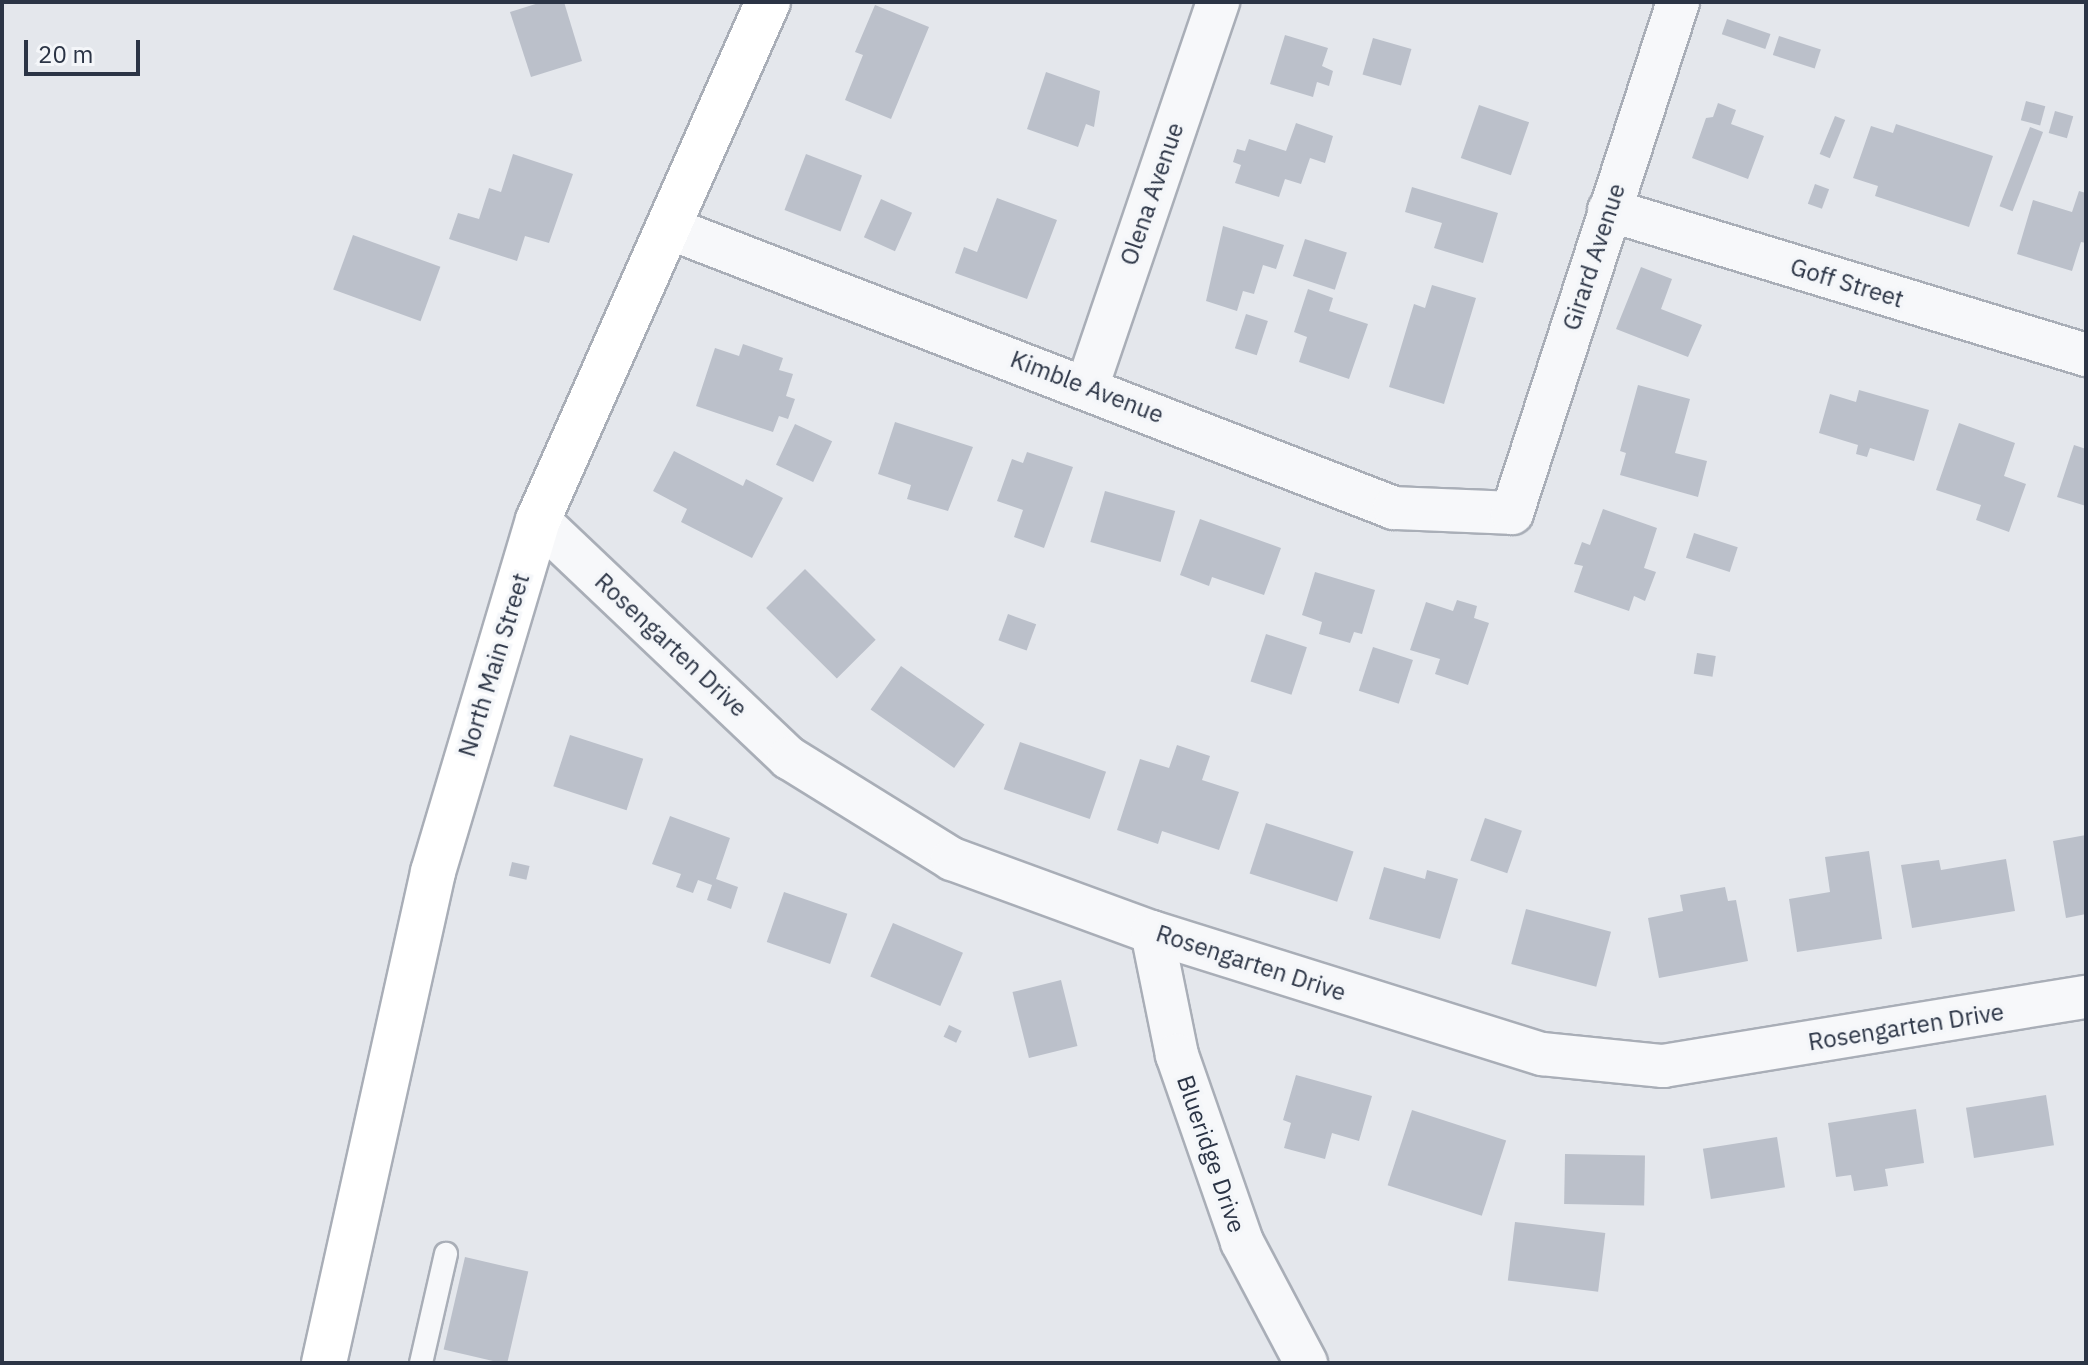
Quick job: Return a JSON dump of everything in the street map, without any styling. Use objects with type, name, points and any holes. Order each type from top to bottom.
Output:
[{"type":"main road","name":"North Main Street","points":[[324,1363],[433,872],[538,520],[768,2]]},
{"type":"street","name":"Olena Avenue","points":[[1087,387],[1218,2]]},
{"type":"street","name":"Girard Avenue","points":[[1512,513],[1678,2]]},
{"type":"street","name":"Goff Street","points":[[1609,210],[2086,355]]},
{"type":"street","name":"Kimble Avenue","points":[[669,228],[1394,508],[1512,513]]},
{"type":"street","name":"Rosengarten Drive","points":[[538,520],[789,758],[952,859],[1152,932],[1542,1054],[1663,1066],[2086,997]]},
{"type":"street","name":"Blueridge Drive","points":[[1152,932],[1177,1055],[1242,1242],[1306,1363]]},
{"type":"lane","points":[[421,1363],[446,1254]]},
{"type":"building","points":[[542,2],[564,2],[582,61],[531,77],[510,12]]},
{"type":"building","points":[[875,5],[929,27],[891,119],[845,100],[863,55],[855,52]]},
{"type":"building","points":[[1727,19],[1770,34],[1765,49],[1722,34]]},
{"type":"building","points":[[1285,35],[1328,48],[1322,66],[1333,71],[1329,86],[1317,82],[1313,97],[1270,84]]},
{"type":"building","points":[[1779,36],[1821,50],[1815,69],[1773,55]]},
{"type":"building","points":[[1373,38],[1411,49],[1401,86],[1363,75]]},
{"type":"building","points":[[1046,72],[1100,91],[1094,127],[1086,124],[1078,147],[1027,129]]},
{"type":"building","points":[[2026,101],[2045,106],[2040,125],[2021,120]]},
{"type":"building","points":[[1718,103],[1736,110],[1731,124],[1764,136],[1748,179],[1692,158],[1706,118],[1713,117]]},
{"type":"building","points":[[1479,105],[1529,122],[1511,175],[1461,158]]},
{"type":"building","points":[[2055,111],[2073,116],[2067,138],[2049,133]]},
{"type":"building","points":[[1835,116],[1845,120],[1830,158],[1820,154]]},
{"type":"building","points":[[1296,123],[1333,136],[1325,163],[1310,158],[1301,184],[1285,179],[1279,197],[1235,183],[1241,165],[1233,162],[1237,149],[1245,151],[1249,139],[1286,151]]},
{"type":"building","points":[[1896,124],[1993,156],[1969,227],[1875,196],[1878,186],[1853,178],[1871,126],[1893,133]]},
{"type":"building","points":[[2030,127],[2043,132],[2013,211],[2000,206]]},
{"type":"building","points":[[513,154],[573,174],[549,243],[525,236],[517,261],[449,239],[458,213],[479,219],[489,188],[501,192]]},
{"type":"building","points":[[806,154],[862,176],[841,232],[784,210]]},
{"type":"building","points":[[1815,184],[1829,189],[1822,209],[1808,204]]},
{"type":"building","points":[[1412,187],[1498,213],[1483,263],[1434,248],[1442,223],[1405,212]]},
{"type":"building","points":[[2079,191],[2086,193],[2086,243],[2081,242],[2072,271],[2017,254],[2033,200],[2072,212]]},
{"type":"building","points":[[997,198],[1057,220],[1027,299],[955,273],[964,247],[977,252]]},
{"type":"building","points":[[881,199],[912,213],[895,251],[864,237]]},
{"type":"building","points":[[1223,226],[1284,245],[1276,269],[1263,265],[1254,294],[1243,291],[1237,311],[1206,301]]},
{"type":"building","points":[[353,235],[440,267],[421,321],[333,290]]},
{"type":"building","points":[[1305,239],[1347,253],[1335,290],[1293,276]]},
{"type":"building","points":[[1641,267],[1672,279],[1661,309],[1702,325],[1688,357],[1616,329]]},
{"type":"building","points":[[1432,285],[1476,298],[1444,404],[1389,387],[1414,304],[1425,308]]},
{"type":"building","points":[[1308,289],[1333,298],[1329,311],[1368,324],[1349,379],[1299,362],[1307,337],[1294,332]]},
{"type":"building","points":[[1246,314],[1268,321],[1257,355],[1235,348]]},
{"type":"building","points":[[743,344],[783,358],[779,370],[793,374],[786,396],[795,399],[788,419],[779,416],[773,432],[696,406],[715,348],[739,356]]},
{"type":"building","points":[[1638,385],[1690,399],[1675,453],[1707,461],[1698,497],[1620,475],[1626,453],[1620,451]]},
{"type":"building","points":[[1859,390],[1929,410],[1914,461],[1870,448],[1867,457],[1856,454],[1858,445],[1819,433],[1830,394],[1856,402]]},
{"type":"building","points":[[895,422],[973,447],[948,511],[907,499],[911,485],[878,474]]},
{"type":"building","points":[[1959,423],[2015,443],[2004,476],[2026,484],[2009,532],[1976,520],[1981,505],[1936,490]]},
{"type":"building","points":[[795,424],[832,441],[813,482],[776,465]]},
{"type":"building","points":[[2074,445],[2086,449],[2086,506],[2057,497]]},
{"type":"building","points":[[674,451],[743,486],[746,479],[783,498],[752,558],[681,522],[687,509],[653,491]]},
{"type":"building","points":[[1027,452],[1073,467],[1044,548],[1014,537],[1023,510],[997,501],[1012,459],[1023,463]]},
{"type":"building","points":[[1105,491],[1175,511],[1161,562],[1090,542]]},
{"type":"building","points":[[1603,509],[1657,528],[1644,568],[1656,572],[1645,601],[1634,596],[1629,611],[1574,592],[1583,566],[1574,564],[1582,542],[1590,545]]},
{"type":"building","points":[[1200,519],[1281,548],[1264,595],[1212,577],[1209,586],[1180,575]]},
{"type":"building","points":[[1694,533],[1738,547],[1730,572],[1686,558]]},
{"type":"building","points":[[805,569],[876,640],[837,679],[766,608]]},
{"type":"building","points":[[1315,572],[1375,590],[1362,634],[1354,632],[1350,643],[1319,634],[1322,622],[1302,615]]},
{"type":"building","points":[[1457,600],[1477,606],[1474,618],[1489,623],[1468,685],[1435,674],[1440,659],[1410,650],[1426,602],[1453,611]]},
{"type":"building","points":[[1008,614],[1036,624],[1027,651],[998,640]]},
{"type":"building","points":[[1266,634],[1307,647],[1291,695],[1251,682]]},
{"type":"building","points":[[1373,647],[1413,660],[1399,704],[1359,691]]},
{"type":"building","points":[[1697,653],[1716,656],[1712,677],[1694,674]]},
{"type":"building","points":[[901,666],[985,725],[954,768],[871,709]]},
{"type":"building","points":[[570,735],[643,759],[627,810],[553,786]]},
{"type":"building","points":[[1020,742],[1106,772],[1090,819],[1004,789]]},
{"type":"building","points":[[1177,745],[1210,756],[1202,780],[1239,792],[1219,850],[1162,831],[1158,844],[1117,830],[1140,759],[1169,768]]},
{"type":"building","points":[[670,816],[730,838],[716,879],[738,887],[731,909],[707,900],[712,885],[698,880],[693,893],[676,887],[681,874],[652,864]]},
{"type":"building","points":[[1485,818],[1522,831],[1507,873],[1470,861]]},
{"type":"building","points":[[1266,823],[1353,851],[1337,902],[1250,873]]},
{"type":"building","points":[[2086,835],[2086,914],[2066,918],[2053,841]]},
{"type":"building","points":[[1869,851],[1882,939],[1797,952],[1789,899],[1830,892],[1825,857]]},
{"type":"building","points":[[2006,859],[2015,911],[1912,928],[1901,865],[1939,860],[1941,870]]},
{"type":"building","points":[[512,862],[530,866],[526,880],[509,876]]},
{"type":"building","points":[[1384,867],[1425,879],[1427,870],[1458,879],[1440,939],[1369,919]]},
{"type":"building","points":[[1725,887],[1728,901],[1736,900],[1748,961],[1659,978],[1648,918],[1683,911],[1680,895]]},
{"type":"building","points":[[784,892],[847,914],[830,964],[767,942]]},
{"type":"building","points":[[1526,909],[1611,932],[1596,987],[1511,964]]},
{"type":"building","points":[[893,923],[963,953],[940,1006],[870,976]]},
{"type":"building","points":[[1061,980],[1077,1046],[1029,1058],[1012,992]]},
{"type":"building","points":[[949,1025],[962,1031],[956,1043],[944,1037]]},
{"type":"building","points":[[1296,1075],[1372,1096],[1359,1141],[1332,1133],[1325,1159],[1284,1148],[1291,1123],[1283,1120]]},
{"type":"building","points":[[2046,1095],[2054,1145],[1974,1158],[1966,1108]]},
{"type":"building","points":[[1916,1109],[1924,1163],[1885,1169],[1888,1186],[1854,1191],[1851,1175],[1836,1177],[1828,1123]]},
{"type":"building","points":[[1412,1110],[1506,1141],[1482,1216],[1388,1185]]},
{"type":"building","points":[[1777,1137],[1785,1187],[1711,1199],[1703,1149]]},
{"type":"building","points":[[1565,1154],[1645,1155],[1644,1205],[1564,1204]]},
{"type":"building","points":[[1515,1222],[1605,1233],[1598,1292],[1508,1281]]},
{"type":"building","points":[[465,1257],[528,1272],[507,1363],[444,1350]]}]
